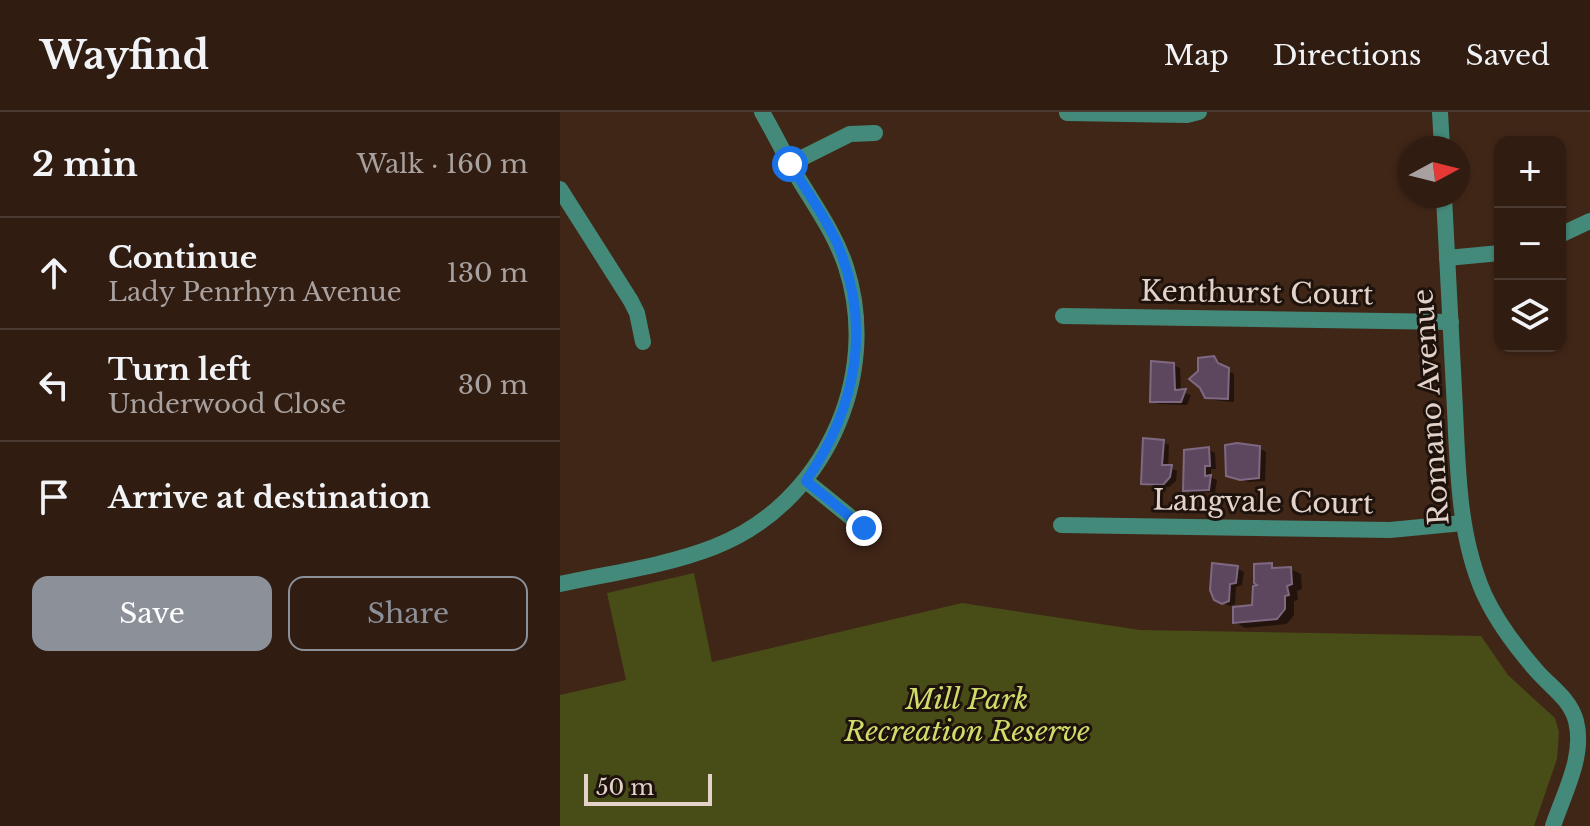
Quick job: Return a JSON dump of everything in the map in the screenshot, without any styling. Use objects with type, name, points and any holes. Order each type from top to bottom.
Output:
[{"type":"street","points":[[560,584],[682,557],[714,547],[760,522],[806,481],[835,433],[853,376],[856,316],[853,291],[836,240],[762,112]]},
{"type":"street","points":[[1067,113],[1187,115],[1199,112]]},
{"type":"street","points":[[1440,112],[1441,136]]},
{"type":"street","points":[[790,164],[850,134],[875,133]]},
{"type":"street","points":[[560,189],[631,301],[643,342]]},
{"type":"street","name":"Romano Avenue","points":[[1445,208],[1463,523],[1476,573],[1496,617],[1515,647],[1560,694],[1584,730]]},
{"type":"street","points":[[1566,232],[1590,221]]},
{"type":"street","points":[[1447,258],[1494,254]]},
{"type":"street","name":"Kenthurst Court","points":[[1063,316],[1451,322]]},
{"type":"street","points":[[806,481],[864,528]]},
{"type":"street","name":"Langvale Court","points":[[1061,525],[1375,530],[1463,523]]},
{"type":"street","points":[[1553,826],[1584,730]]},
{"type":"green space","name":"Mill Park Recreation Reserve","points":[[694,573],[712,662],[962,603],[1140,630],[1481,636],[1508,675],[1555,718],[1559,732],[1557,759],[1534,826],[560,826],[560,695],[626,680],[607,593]]},
{"type":"building","points":[[1214,356],[1218,363],[1229,368],[1228,399],[1205,398],[1200,388],[1189,379],[1198,371],[1198,358]]},
{"type":"building","points":[[1151,361],[1174,363],[1175,390],[1186,389],[1181,402],[1150,402]]},
{"type":"building","points":[[1143,438],[1164,440],[1162,465],[1172,465],[1170,477],[1163,485],[1141,484]]},
{"type":"building","points":[[1225,445],[1260,446],[1259,478],[1240,480],[1226,476]]},
{"type":"building","points":[[1209,447],[1210,466],[1205,466],[1205,476],[1211,475],[1209,490],[1183,491],[1184,450]]},
{"type":"building","points":[[1212,563],[1238,566],[1236,583],[1230,584],[1229,601],[1222,604],[1214,600],[1210,590]]},
{"type":"building","points":[[1272,563],[1272,568],[1291,567],[1292,584],[1287,586],[1289,595],[1285,596],[1285,609],[1277,619],[1233,623],[1233,607],[1252,605],[1253,586],[1257,585],[1254,583],[1254,564]]},
{"type":"route","points":[[790,164],[836,240],[853,291],[856,316],[857,342],[846,404],[835,433],[806,481],[864,528]]}]
